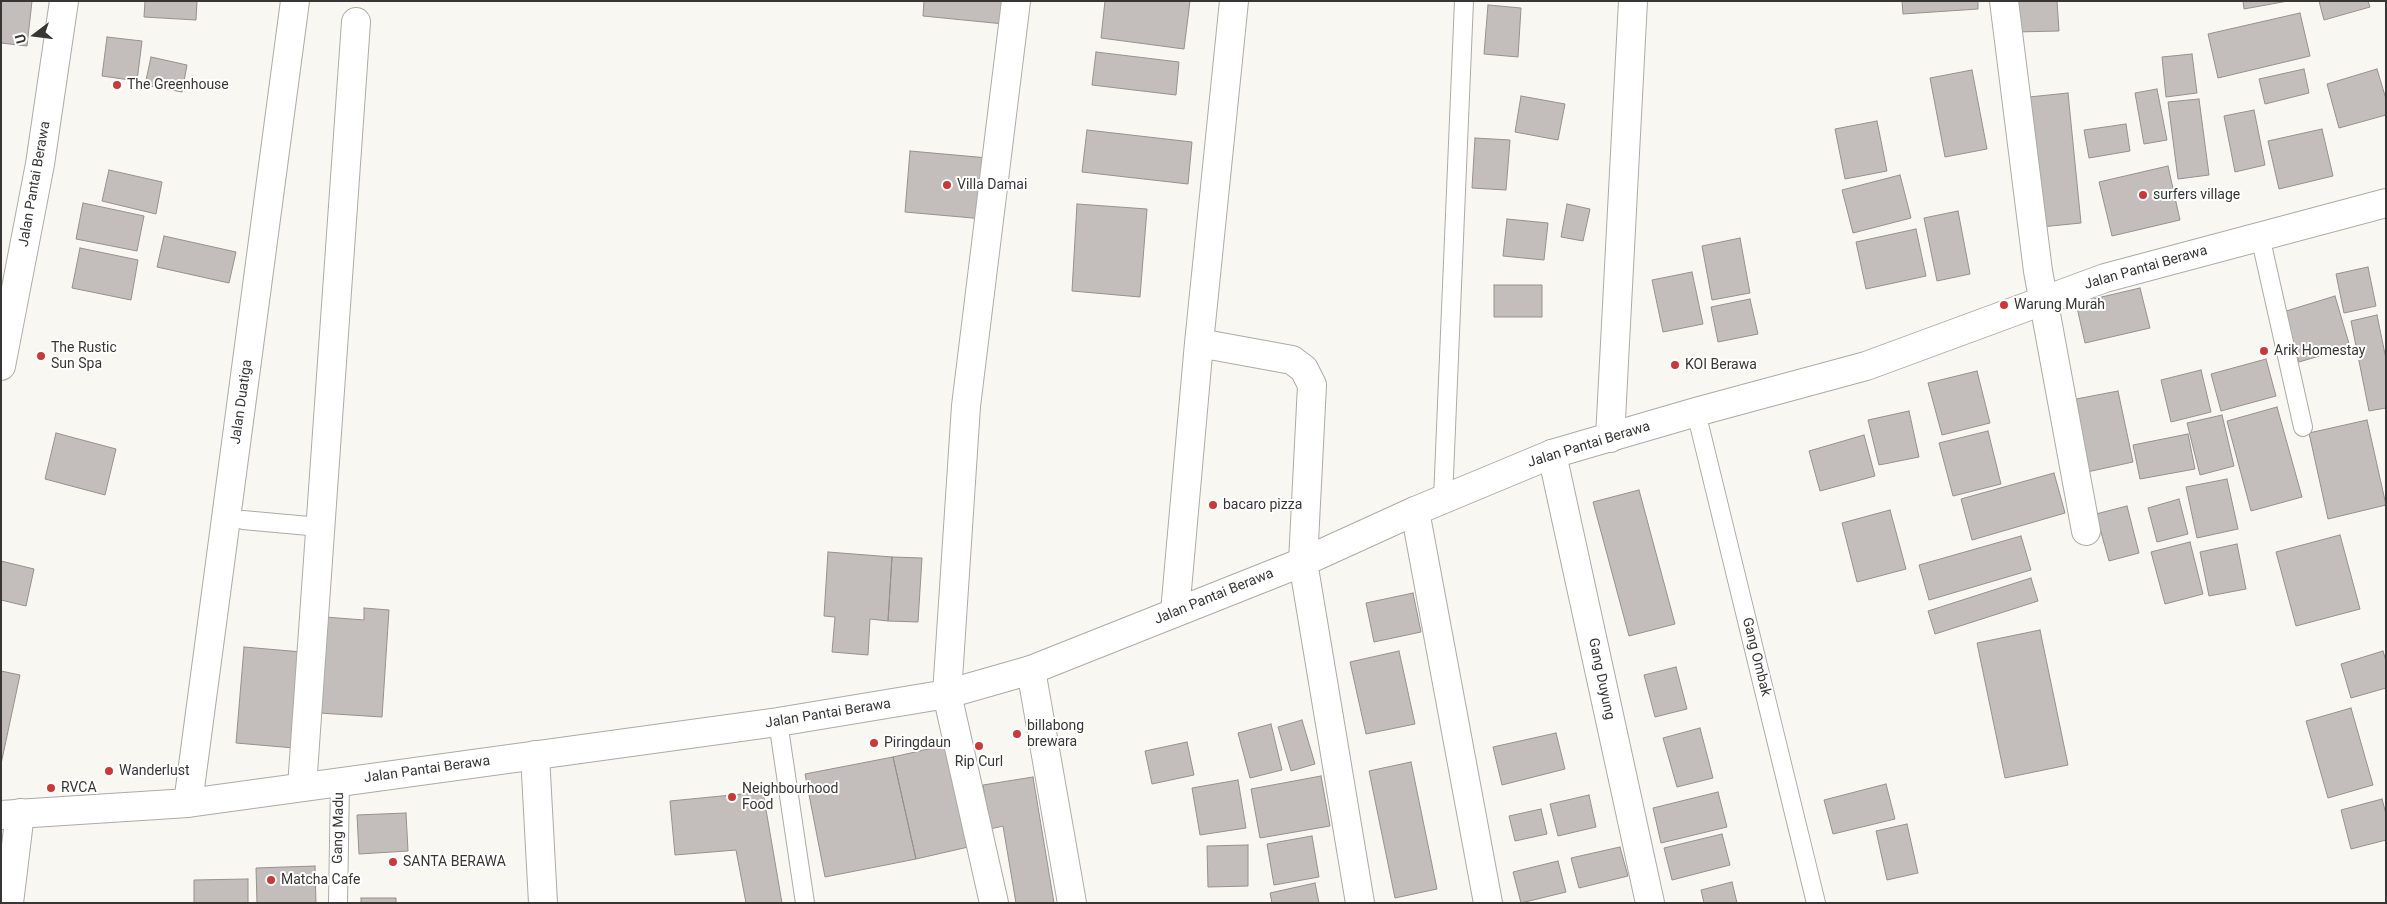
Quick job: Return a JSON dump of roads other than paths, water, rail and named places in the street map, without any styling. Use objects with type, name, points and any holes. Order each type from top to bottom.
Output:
[{"type":"street","name":"Jalan Pantai Berawa","points":[[1,366],[40,164],[64,1]]},
{"type":"street","name":"Jalan Duatiga","points":[[188,803],[295,1]]},
{"type":"street","points":[[994,903],[947,694],[966,406],[1016,1]]},
{"type":"street","points":[[1175,612],[1199,343],[1234,1]]},
{"type":"street","points":[[1610,438],[1633,1]]},
{"type":"street","points":[[2004,1],[2043,301],[2086,531]]},
{"type":"street","points":[[302,787],[356,22]]},
{"type":"street","name":"Jalan Pantai Berawa","points":[[11,814],[188,803],[778,722],[947,694],[1031,670],[1303,562],[1415,511],[1552,454],[1696,412],[1866,366],[2105,278],[2386,203]]},
{"type":"street","points":[[1199,343],[1292,360],[1304,369],[1312,385],[1303,562],[1360,903]]},
{"type":"street","name":"Gang Duyung","points":[[1552,454],[1650,903]]},
{"type":"street","points":[[1415,511],[1488,903]]},
{"type":"street","points":[[1031,670],[1072,903]]},
{"type":"street","points":[[535,755],[543,903]]},
{"type":"street","points":[[9,903],[11,814]]},
{"type":"lane","points":[[1443,499],[1464,1]]},
{"type":"lane","points":[[2260,236],[2303,427]]},
{"type":"lane","name":"Gang Ombak","points":[[1696,412],[1816,903]]},
{"type":"lane","points":[[243,520],[320,527]]},
{"type":"lane","points":[[778,722],[805,903]]},
{"type":"lane","name":"Gang Madu","points":[[338,903],[340,782]]},
{"type":"place","name":"The Greenhouse","points":[[117,85]]},
{"type":"place","name":"Villa Damai","points":[[947,185]]},
{"type":"place","name":"surfers village","points":[[2143,195]]},
{"type":"place","name":"Warung Murah","points":[[2004,305]]},
{"type":"place","name":"Arik Homestay","points":[[2264,351]]},
{"type":"place","name":"The Rustic Sun Spa","points":[[41,356]]},
{"type":"place","name":"KOI Berawa","points":[[1675,365]]},
{"type":"place","name":"bacaro pizza","points":[[1213,505]]},
{"type":"place","name":"billabong brewara","points":[[1017,734]]},
{"type":"place","name":"Piringdaun","points":[[874,743]]},
{"type":"place","name":"Rip Curl","points":[[979,746]]},
{"type":"place","name":"Wanderlust","points":[[109,771]]},
{"type":"place","name":"RVCA","points":[[51,788]]},
{"type":"place","name":"Neighbourhood Food","points":[[732,797]]},
{"type":"place","name":"SANTA BERAWA","points":[[393,862]]},
{"type":"place","name":"Matcha Cafe","points":[[271,880]]}]
